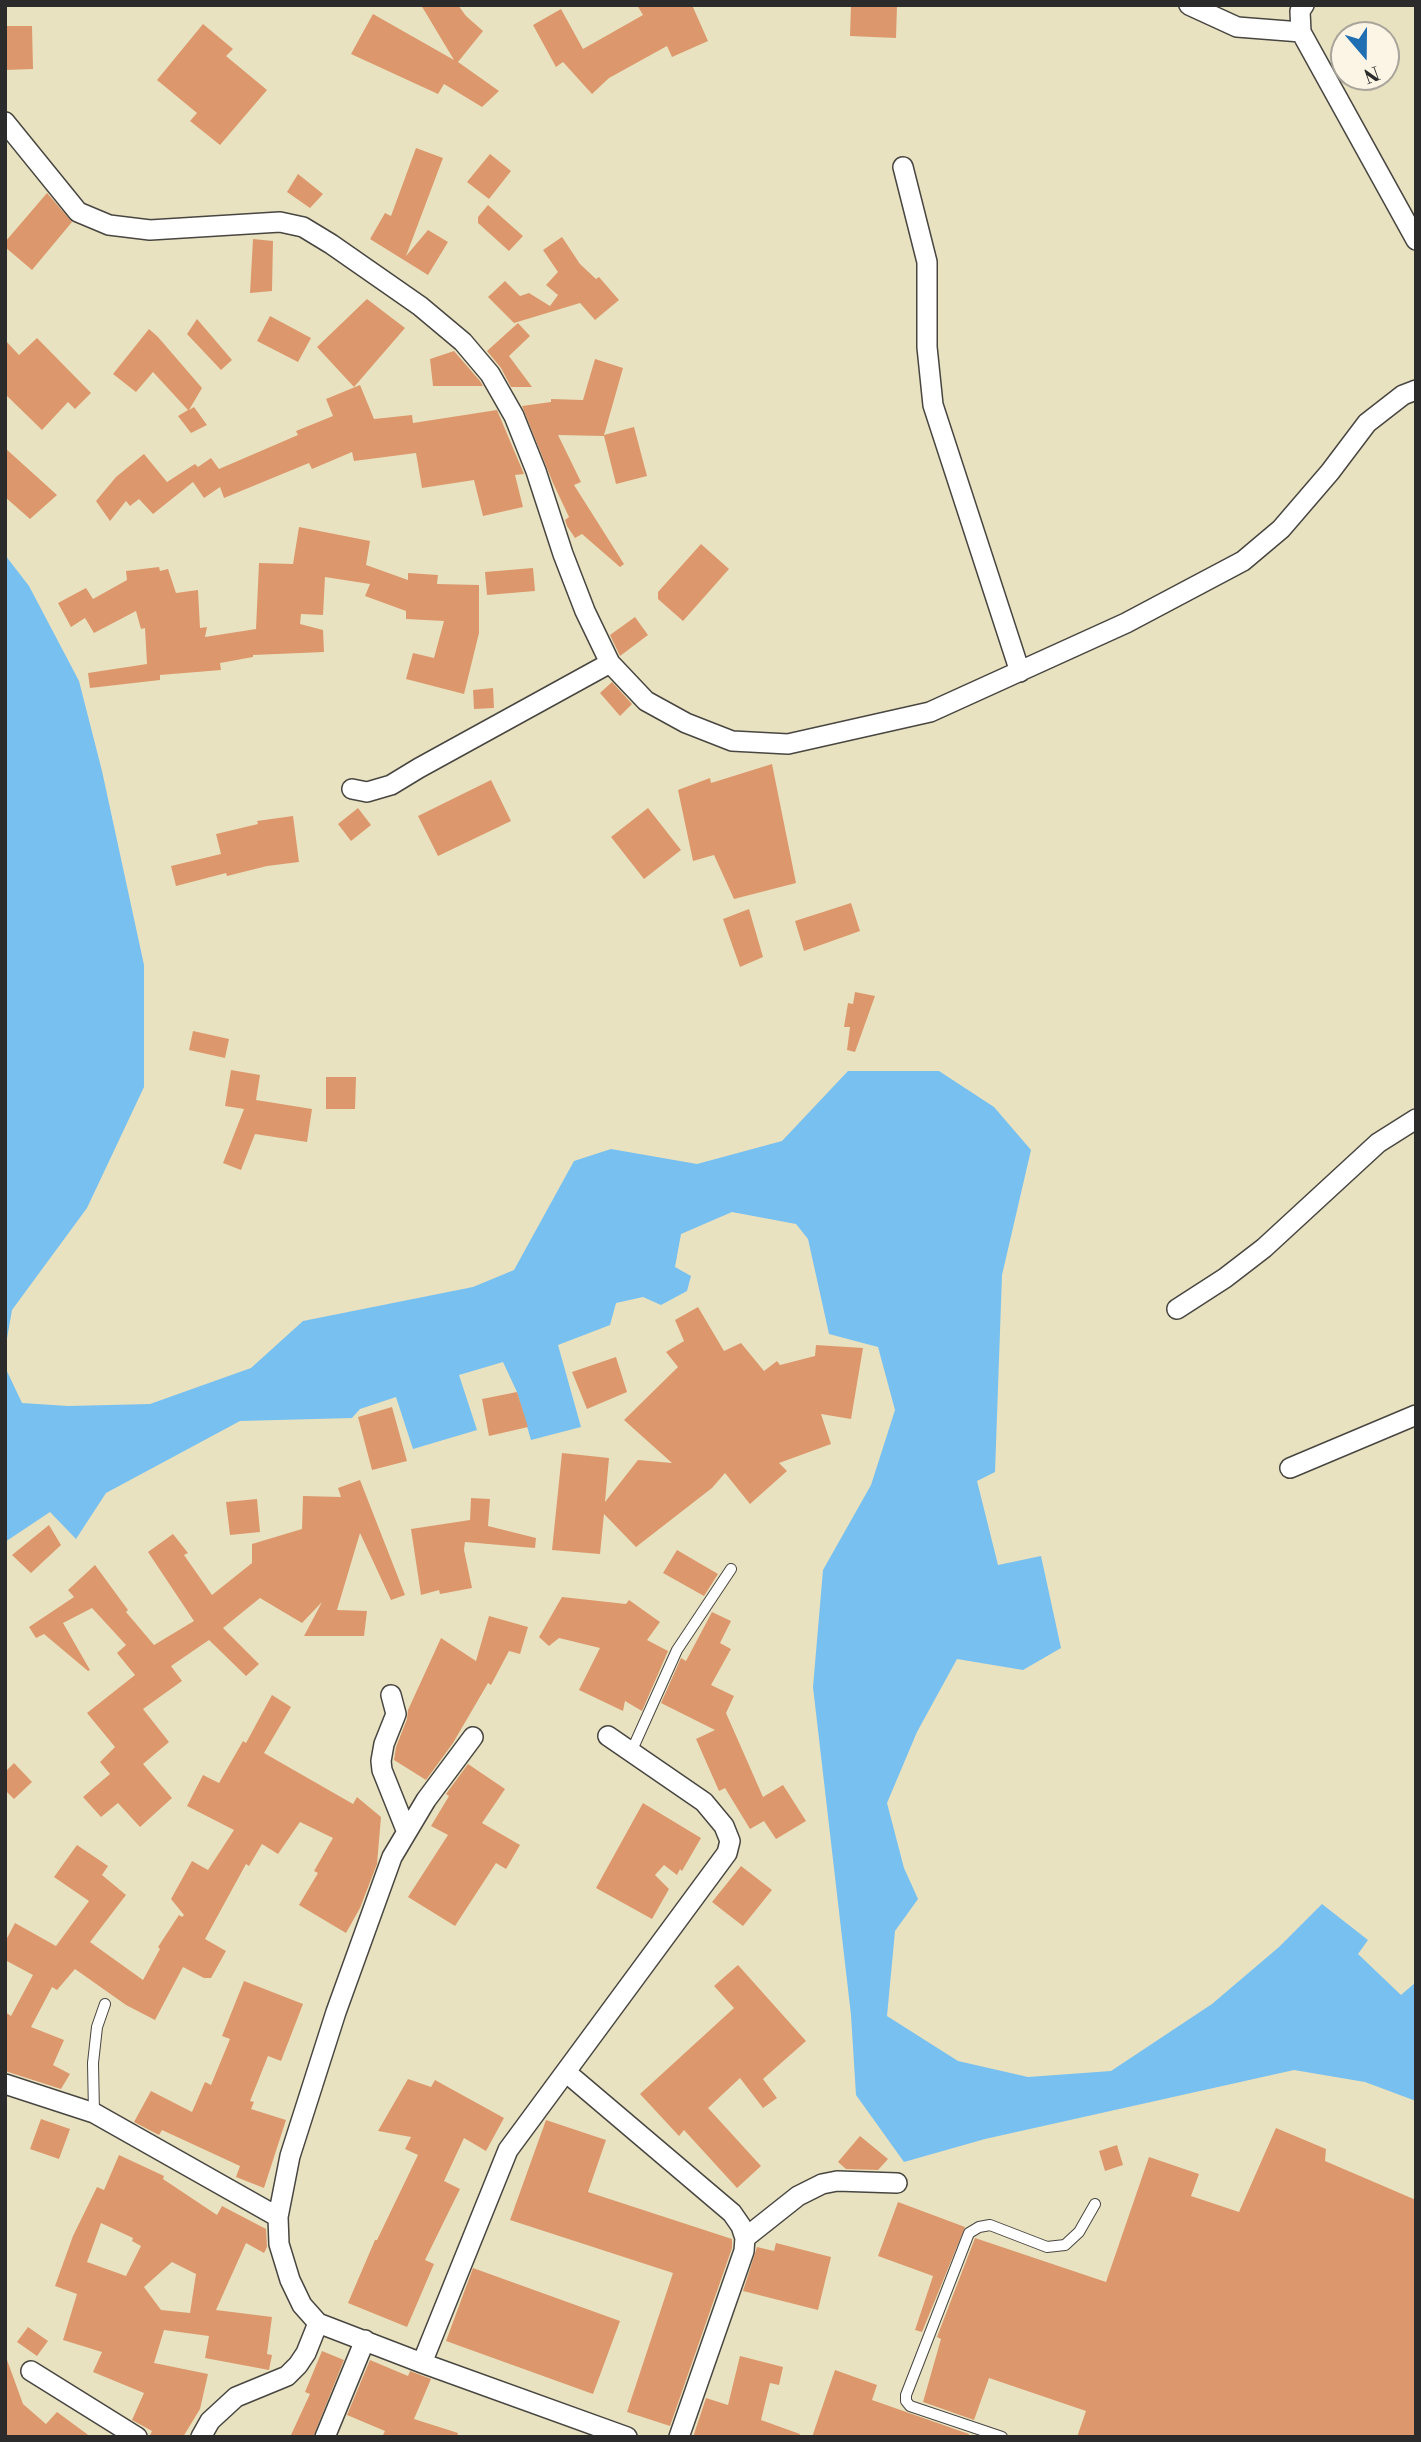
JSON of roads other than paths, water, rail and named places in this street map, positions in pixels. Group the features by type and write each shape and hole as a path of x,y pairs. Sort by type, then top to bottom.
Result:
{"street":[{"path":"1189,5 1237,27 1301,32"},
{"path":"1304,5 1300,11 1301,32 1416,240"},
{"path":"5,122 78,212 109,225 150,230 281,222 303,227 398,291 463,342 489,374 514,416 536,471 567,565 610,663 646,701 686,723 732,741 788,744 930,712 1126,623 1243,561 1281,528 1330,472 1367,423 1403,396 1416,390"},
{"path":"903,166 927,262 927,347 933,405 1020,672"},
{"path":"352,789 367,792 391,785 610,663"},
{"path":"1178,1309 1264,1248 1378,1143 1416,1119"},
{"path":"1290,1468 1416,1415"},
{"path":"391,1695 396,1714 384,1744 382,1770 407,1830"},
{"path":"422,2363 508,2150 727,1853 730,1841 724,1826 704,1802 608,1736"},
{"path":"473,1737 426,1800 392,1857 315,2075 290,2156 278,2217 279,2244 289,2280 302,2305 318,2323 599,2432 627,2437"},
{"path":"566,2073 732,2213 745,2238 744,2250 679,2437"},
{"path":"5,2084 94,2113 278,2217"},
{"path":"745,2238 798,2196 822,2184 837,2181 897,2183"},
{"path":"201,2437 210,2421 236,2396 287,2376 299,2365 318,2323"},
{"path":"325,2437 365,2340"},
{"path":"31,2371 137,2437"}],"lane":[{"path":"632,1751 677,1650 731,1569"},
{"path":"94,2113 93,2063 97,2027 105,2004"},
{"path":"1002,2437 910,2406 906,2401 906,2395 969,2233 990,2225 1047,2247 1065,2245 1079,2232 1096,2204"}],"water":[{"path":"5,555 29,586 79,681 102,771 144,965 144,1087 87,1208 12,1310 5,1350"},
{"path":"848,1071 939,1071 994,1107 1031,1150 1002,1275 995,1472 977,1481 998,1565 1041,1556 1061,1648 1023,1670 957,1659 917,1732 887,1803 904,1868 918,1899 895,1931 887,2016 958,2061 1028,2077 1111,2071 1212,2004 1279,1947 1322,1904 1368,1940 1358,1954 1401,1995 1416,1982 1416,2101 1365,2082 1294,2070 985,2139 904,2162 856,2095 851,2015 813,1687 823,1570 871,1485 895,1410 878,1347 829,1334 808,1239 796,1224 732,1212 681,1234 675,1267 691,1276 687,1291 661,1305 643,1297 616,1303 610,1325 558,1345 581,1427 531,1440 517,1392 503,1362 459,1375 477,1430 413,1449 396,1397 360,1409 352,1418 240,1421 106,1493 76,1539 50,1512 5,1542 5,1367 22,1403 68,1406 150,1404 251,1368 303,1321 473,1287 514,1270 574,1161 611,1149 697,1164 782,1141"}]}
